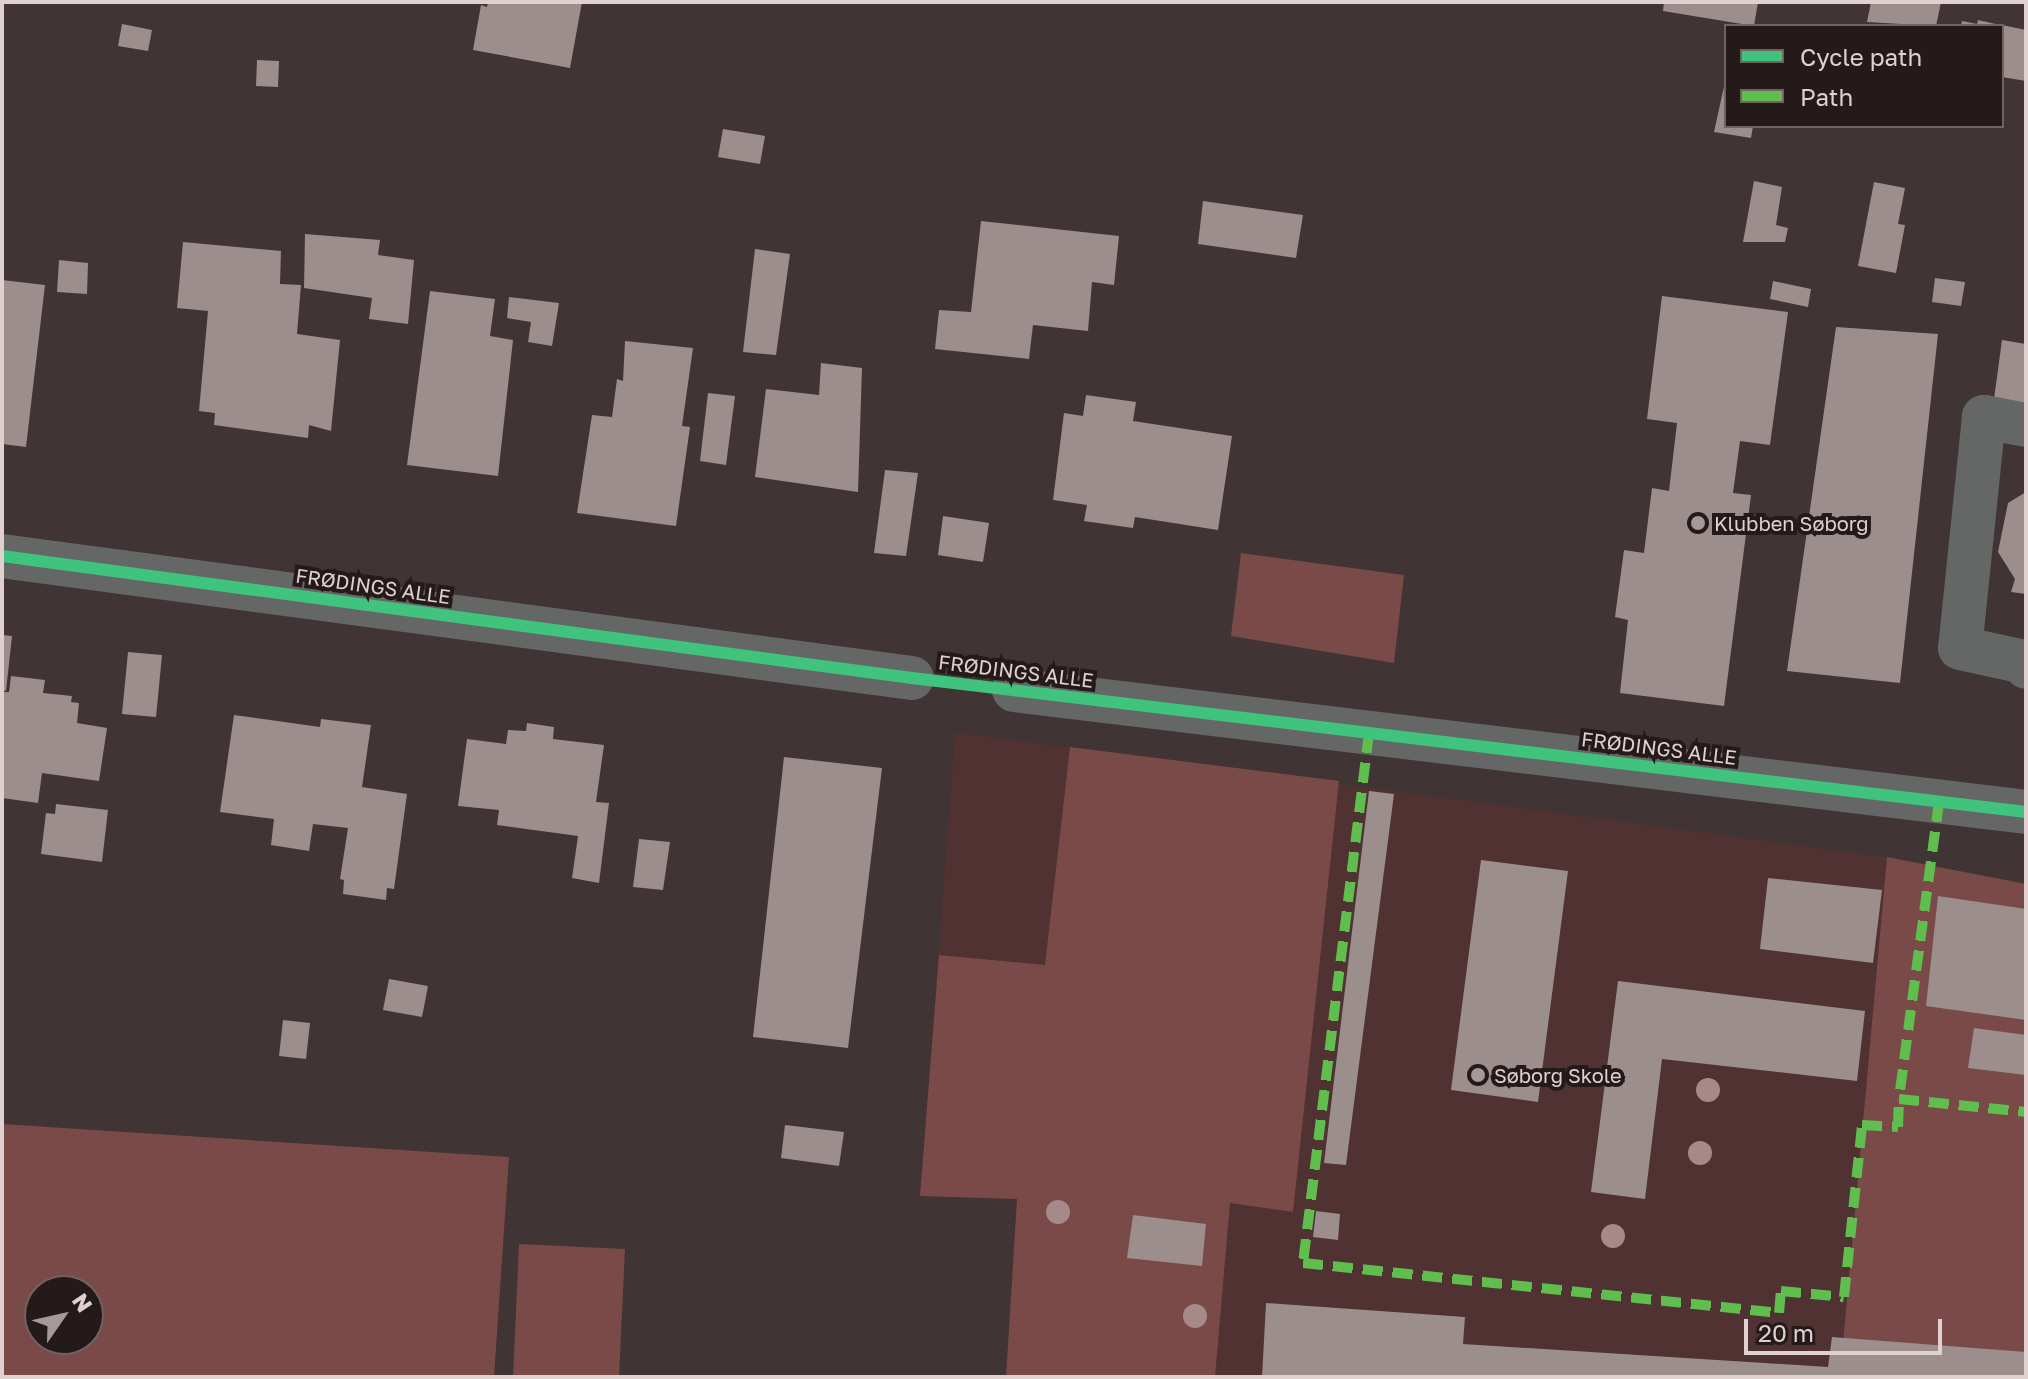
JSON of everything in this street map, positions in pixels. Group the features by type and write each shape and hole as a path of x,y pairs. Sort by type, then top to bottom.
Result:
{"street":[{"path":"2025,664 1960,648 1984,417 2026,425"},
{"name":"FRØDINGS ALLE","path":"2,556 912,678"},
{"name":"FRØDINGS ALLE","path":"1014,690 2026,812"}],"shaded area":[{"path":"1241,553 1404,575 1394,663 1231,636"},
{"name":"Søborg Skole","path":"955,732 1887,857 2026,884 2026,1377 1006,1377 1017,1199 920,1196"},
{"path":"1070,747 1339,781 1293,1212 1230,1203 1215,1377 1006,1377 1017,1199 920,1196 939,955 1045,965"},
{"path":"1887,857 2026,884 2026,1377 1840,1377"},
{"path":"2,1124 509,1157 494,1377 2,1377"},
{"path":"519,1244 625,1249 619,1377 513,1377"}],"building":[{"path":"488,2 582,2 570,68 473,50 481,5 487,7"},
{"path":"1664,2 1758,2 1754,24 1663,11"},
{"path":"1871,2 1941,2 1936,24 1867,22"},
{"path":"122,24 152,30 148,51 118,46"},
{"path":"2004,25 2026,30 2026,81 2004,77"},
{"path":"257,60 279,61 278,87 256,86"},
{"path":"1724,87 1724,128 1753,128 1751,138 1714,132"},
{"path":"723,129 765,136 760,164 718,157"},
{"path":"1754,181 1782,187 1776,225 1788,228 1785,242 1743,242"},
{"path":"1874,182 1905,188 1898,224 1905,225 1896,273 1858,266"},
{"path":"1203,201 1303,215 1296,258 1198,244"},
{"path":"981,221 1119,236 1114,285 1092,282 1088,331 1033,325 1029,359 935,349 939,310 971,312"},
{"path":"305,234 380,240 378,255 414,260 408,324 369,319 372,298 304,288"},
{"path":"183,242 281,251 280,284 301,285 297,334 340,340 331,431 309,425 308,438 214,425 215,413 199,411 208,311 177,308"},
{"path":"755,249 790,254 776,355 743,352"},
{"path":"59,260 88,263 87,294 57,292"},
{"path":"1935,278 1965,282 1961,306 1932,302"},
{"path":"2,280 45,285 26,447 2,444"},
{"path":"1773,281 1811,289 1808,307 1770,299"},
{"path":"430,291 495,299 490,336 513,340 498,476 407,465"},
{"name":"Klubben Søborg","path":"1662,296 1788,312 1770,445 1740,441 1733,493 1751,495 1724,706 1620,693 1628,620 1615,617 1624,550 1644,553 1652,488 1669,491 1677,423 1647,419"},
{"path":"509,297 559,303 552,346 528,342 531,322 507,318"},
{"path":"1836,327 1938,334 1900,683 1787,671"},
{"path":"2002,340 2026,344 2026,405 1994,399"},
{"path":"625,341 693,348 682,426 690,427 676,526 577,513 592,415 612,417 617,379 623,381"},
{"path":"821,363 862,368 858,492 755,477 766,389 819,395"},
{"path":"708,393 735,396 726,465 700,461"},
{"path":"1086,395 1136,402 1133,421 1232,436 1218,530 1135,517 1133,528 1084,521 1087,505 1053,500 1064,413 1083,416"},
{"path":"885,470 918,473 906,556 874,553"},
{"path":"2026,492 2026,594 2011,592 2015,579 1998,552 2008,503"},
{"path":"943,516 989,523 983,562 938,555"},
{"path":"2,635 12,636 6,691 2,690"},
{"path":"128,652 162,655 156,717 122,714"},
{"path":"11,676 45,680 43,693 72,696 71,702 79,703 77,723 107,728 99,781 42,773 38,803 2,798 2,692 9,692"},
{"path":"234,715 320,727 321,719 371,725 362,787 407,794 394,889 387,888 386,900 343,894 344,880 340,879 348,828 313,824 309,851 271,845 274,819 220,812"},
{"path":"527,723 554,727 553,739 604,745 596,802 609,803 599,883 572,878 578,836 497,825 499,810 458,806 467,739 506,744 508,730 526,731"},
{"path":"784,757 882,768 848,1048 753,1037"},
{"path":"1369,791 1394,794 1346,1165 1324,1163"},
{"path":"56,804 108,810 102,862 41,854 46,813 55,814"},
{"path":"639,839 670,842 663,890 633,887"},
{"path":"1481,860 1568,871 1538,1102 1451,1090"},
{"path":"1768,878 1882,890 1873,963 1760,949"},
{"path":"1938,896 2026,909 2026,1020 1926,1006"},
{"path":"389,979 428,986 422,1017 383,1010"},
{"path":"1618,981 1865,1011 1857,1081 1662,1059 1645,1199 1591,1192"},
{"path":"283,1020 310,1023 306,1059 279,1056"},
{"path":"1974,1028 2026,1035 2026,1075 1968,1068"},
{"path":"785,1125 844,1132 839,1166 781,1158"},
{"path":"1316,1211 1340,1214 1338,1240 1313,1237"},
{"path":"1133,1215 1206,1224 1202,1266 1127,1258"},
{"path":"1266,1303 1465,1317 1463,1344 1828,1367 1832,1337 2026,1352 2026,1377 1262,1377"}],"marked path":[{"path":"1369,733 1303,1263 1779,1313 1781,1291 1844,1297 1862,1125 1898,1127 1899,1099"},
{"path":"1939,802 1899,1099 2026,1112"}],"cycle path":[{"path":"2,556 912,678 2026,812"}],"place":[{"name":"Klubben Søborg","path":"1698,523"},
{"name":"Søborg Skole","path":"1478,1075"}]}
